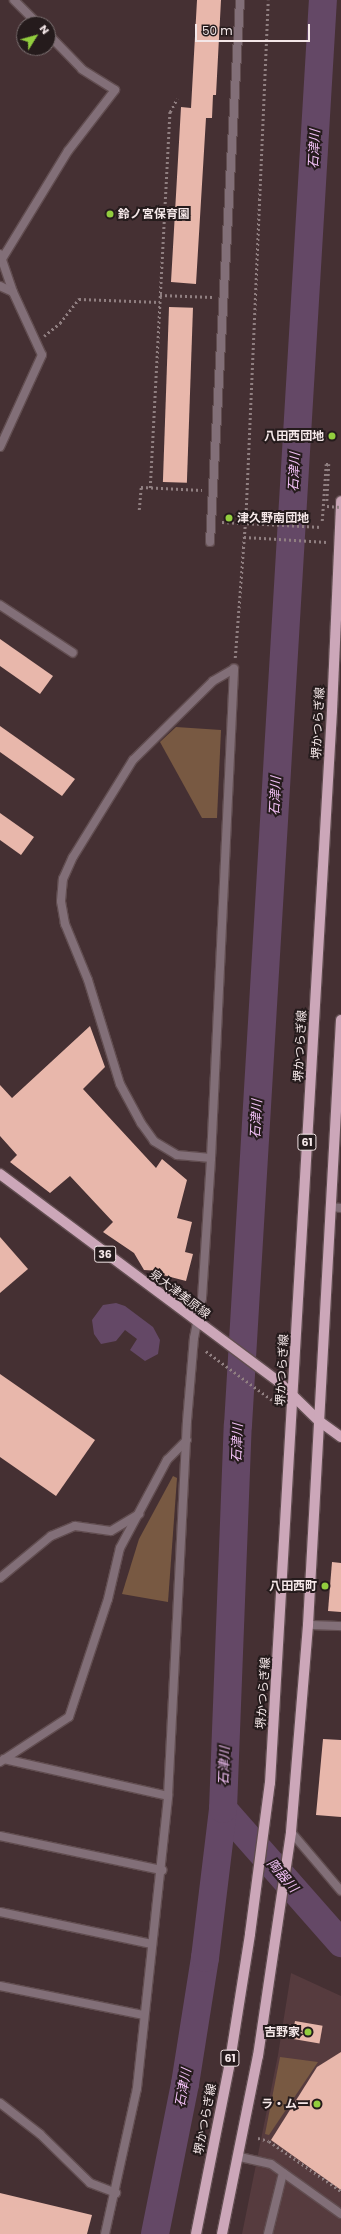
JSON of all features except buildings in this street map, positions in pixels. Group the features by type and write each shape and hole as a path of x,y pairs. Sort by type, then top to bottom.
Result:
{"main road":[{"name":"堺かつらぎ線","path":"196,2234 229,2067 270,1783 332,711 341,501"},
{"name":"61","path":"222,2234 240,2157 280,1914 291,1837 308,1624 319,1421 336,1207 341,1020"},
{"name":"泉大津美原線","path":"0,1174 196,1322 277,1381 319,1421 341,1437"}],"street":[{"path":"14,0 30,16"},
{"path":"210,542 240,0"},
{"path":"0,447 42,355 14,292 1,256 68,151 115,90 82,69 56,42"},
{"path":"0,286 14,292"},
{"path":"0,605 73,653"},
{"path":"211,1158 177,1154 154,1141 141,1123 120,1084 88,980 65,924 61,901 63,879 72,857 133,760 213,681 234,669"},
{"path":"105,2234 116,2193 137,2088 152,1944 162,1870 168,1796 187,1440 196,1322 202,1298 211,1158 234,669"},
{"path":"2,1760 69,1718 108,1599 120,1548 167,1460 187,1440"},
{"path":"0,1578 51,1536 75,1526 111,1531 139,1513"},
{"path":"308,1624 341,1626"},
{"path":"2,1760 168,1796"},
{"path":"0,1836 162,1870"},
{"path":"291,1837 341,1891"},
{"path":"0,1912 152,1944"},
{"path":"0,1986 144,2015"},
{"path":"0,2103 40,2134 90,2183 116,2193"},
{"path":"240,2157 272,2164 341,2214"},
{"path":"268,2234 283,2173"}],"path":[{"path":"234,669 245,523 268,0"},
{"path":"150,488 170,112 177,99"},
{"path":"160,295 224,297"},
{"path":"36,342 60,323 79,299 160,302"},
{"path":"322,521 326,464 329,464 327,506 341,507"},
{"path":"139,510 141,487 212,491"},
{"path":"211,522 322,527"},
{"path":"244,537 327,542"},
{"path":"206,1351 275,1402"},
{"path":"258,2138 269,2141 341,2191"}],"shaded area":[{"path":"176,727 221,730 217,818 202,818 160,742"},
{"path":"116,1303 125,1306 153,1327 160,1340 158,1354 145,1361 130,1350 137,1339 125,1330 116,1341 101,1344 94,1334 92,1320 103,1305"},
{"path":"173,1476 177,1478 168,1602 122,1594 139,1539"},
{"path":"291,1973 341,1996 341,2234 242,2234 278,2055"},
{"path":"280,2057 318,2062 269,2135 265,2134"}],"waterway":[{"name":"石津川","path":"155,2234 185,2084 205,1958 223,1809 238,1425 323,0"},
{"name":"陶器川","path":"223,1809 341,1943"}],"place":[{"name":"鈴ノ宮保育園","path":"110,214"},
{"name":"八田西団地","path":"332,436"},
{"name":"津久野南団地","path":"229,518"},
{"name":"八田西町","path":"325,1586"},
{"name":"吉野家","path":"308,2032"},
{"name":"ラ・ムー","path":"317,2104"}]}
